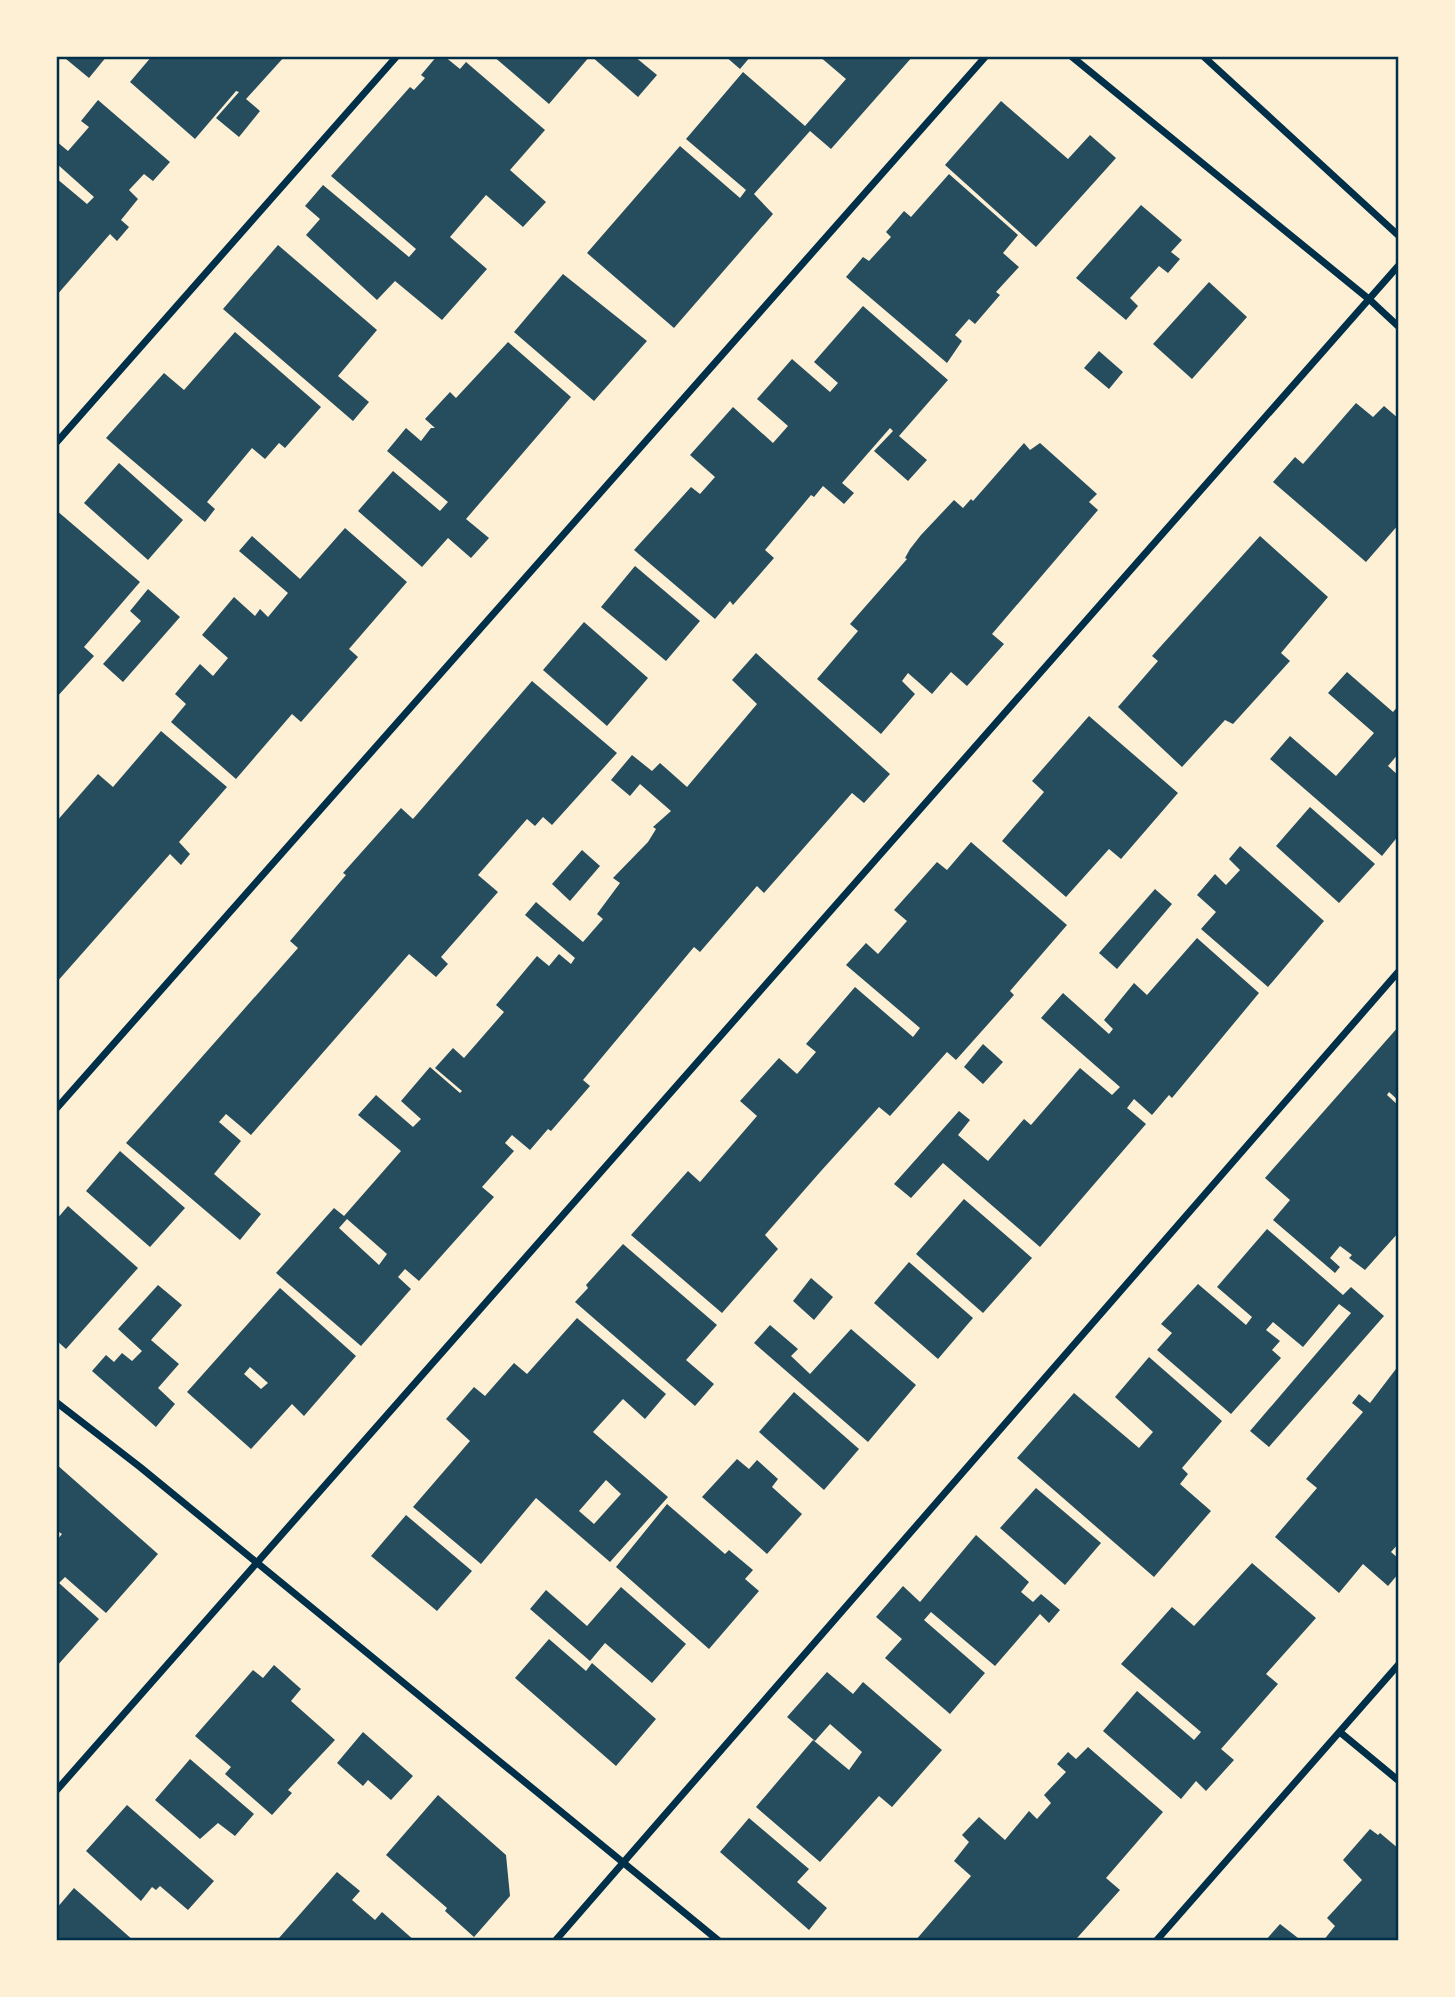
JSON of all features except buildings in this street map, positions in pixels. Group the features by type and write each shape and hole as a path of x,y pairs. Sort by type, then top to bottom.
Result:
{"street":[{"path":"56,443 397,56"},
{"path":"56,1109 985,56"},
{"path":"1071,56 1370,300 1399,327"},
{"path":"1203,56 1399,236"},
{"path":"56,1791 259,1564 1399,265"},
{"path":"555,1941 1399,971"},
{"path":"56,1402 259,1564 719,1941"},
{"path":"1156,1941 1399,1664"},
{"path":"1341,1733 1399,1781"}]}
